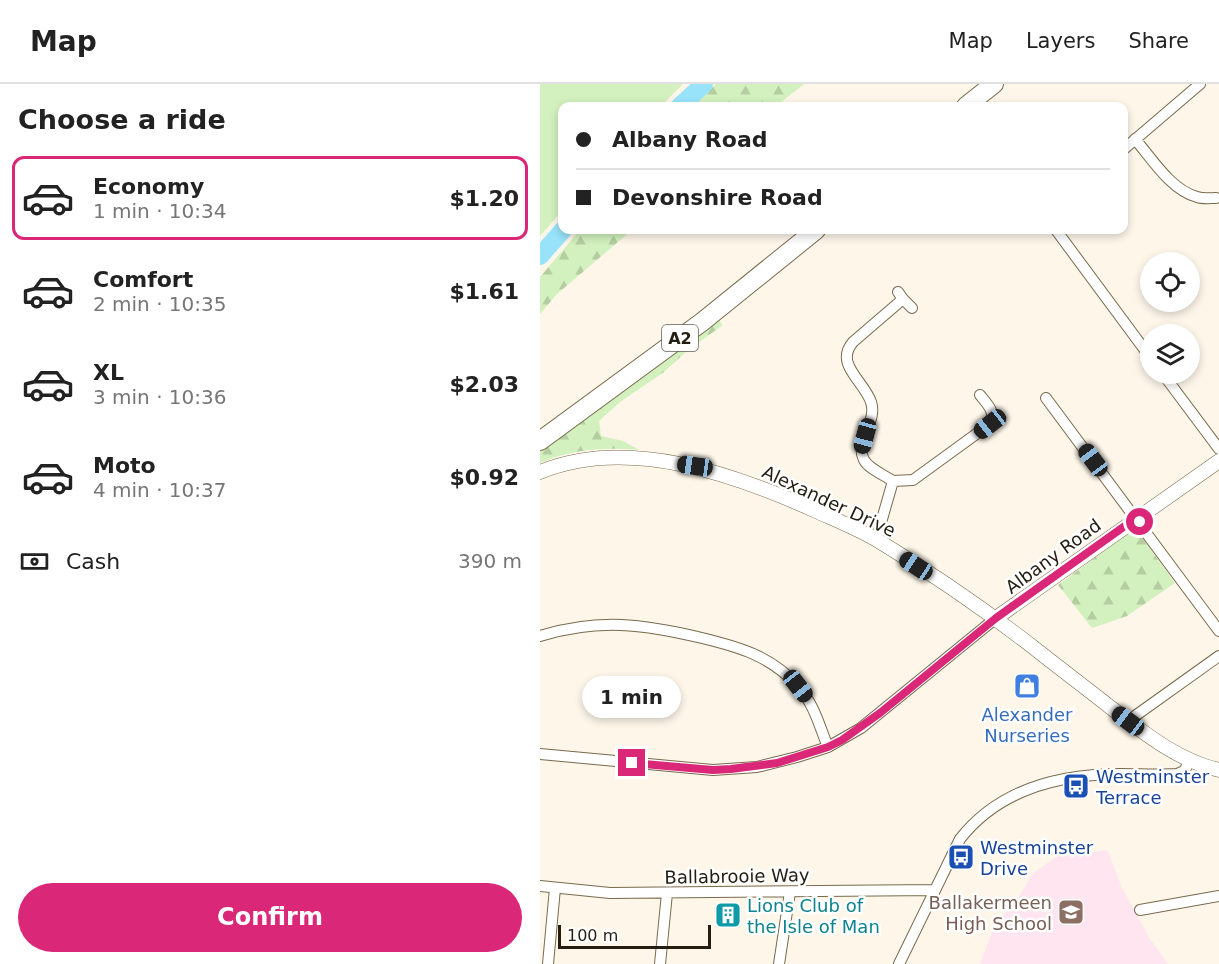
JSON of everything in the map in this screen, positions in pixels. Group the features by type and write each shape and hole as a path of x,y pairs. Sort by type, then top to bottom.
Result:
{"highway":[{"path":"971,102 994,84"},
{"name":"A2","path":"540,441 694,328 811,234"}],"main road":[{"name":"Alexander Drive","path":"540,472 556,466 601,459 639,459 695,466 751,483 806,506 876,540 996,618 1128,721 1190,761 1219,770"},
{"name":"Albany Road","path":"996,618 1219,461"}],"street":[{"path":"1128,145 1200,84"},
{"path":"1135,139 1170,180 1180,188 1201,198 1216,198"},
{"path":"1059,234 1140,343"},
{"path":"912,308 901,296 853,342 846,357 847,363 867,392 872,406 872,418 861,450 867,465 893,481 913,480 990,424 993,418 992,411 980,395"},
{"path":"1171,384 1219,448"},
{"path":"1046,398 1219,631"},
{"path":"876,540 893,481"},
{"path":"540,754 713,770 757,767 777,763 828,747 842,740 880,713 996,618"},
{"path":"540,636 581,627 618,624 645,625 750,651 784,673 798,686 816,712 828,747"},
{"path":"1128,721 1219,656"},
{"path":"900,964 954,850 971,825 1007,798 1052,781 1119,774 1177,774 1184,771 1190,761"},
{"name":"Ballabrooie Way","path":"540,886 610,893 667,894 935,890"},
{"path":"548,964 555,888"},
{"path":"779,964 790,892"},
{"path":"660,964 667,894"},
{"path":"1140,910 1219,896"}],"shaded area":[{"name":"Ballakermeen High School","path":"1106,850 1122,888 1150,939 1168,964 980,964 995,924 1017,900 1033,873 1065,851 1069,857"}],"green space":[{"path":"540,84 683,84 665,102 558,102 558,216 540,236"},
{"path":"716,84 804,84 781,102 697,102"},
{"path":"577,234 627,234 557,294 540,314 540,277"},
{"path":"716,317 723,325 687,351 664,372 620,402 599,421 601,436 623,441 639,450 589,450 540,463 540,448"},
{"path":"1135,528 1175,583 1127,616 1092,628 1058,585"}],"waterway":[{"path":"684,102 704,84"},
{"path":"540,256 559,234"}],"place":[{"name":"Alexander Nurseries","path":"1027,686"},
{"name":"Westminster Terrace","path":"1076,786"},
{"name":"Westminster Drive","path":"961,857"},
{"name":"Ballakermeen High School","path":"1071,912"},
{"name":"Lions Club of the Isle of Man","path":"728,915"}],"route":[{"path":"632,763 713,770 757,767 828,747 861,728 996,618 1136,518 1140,522"}]}
